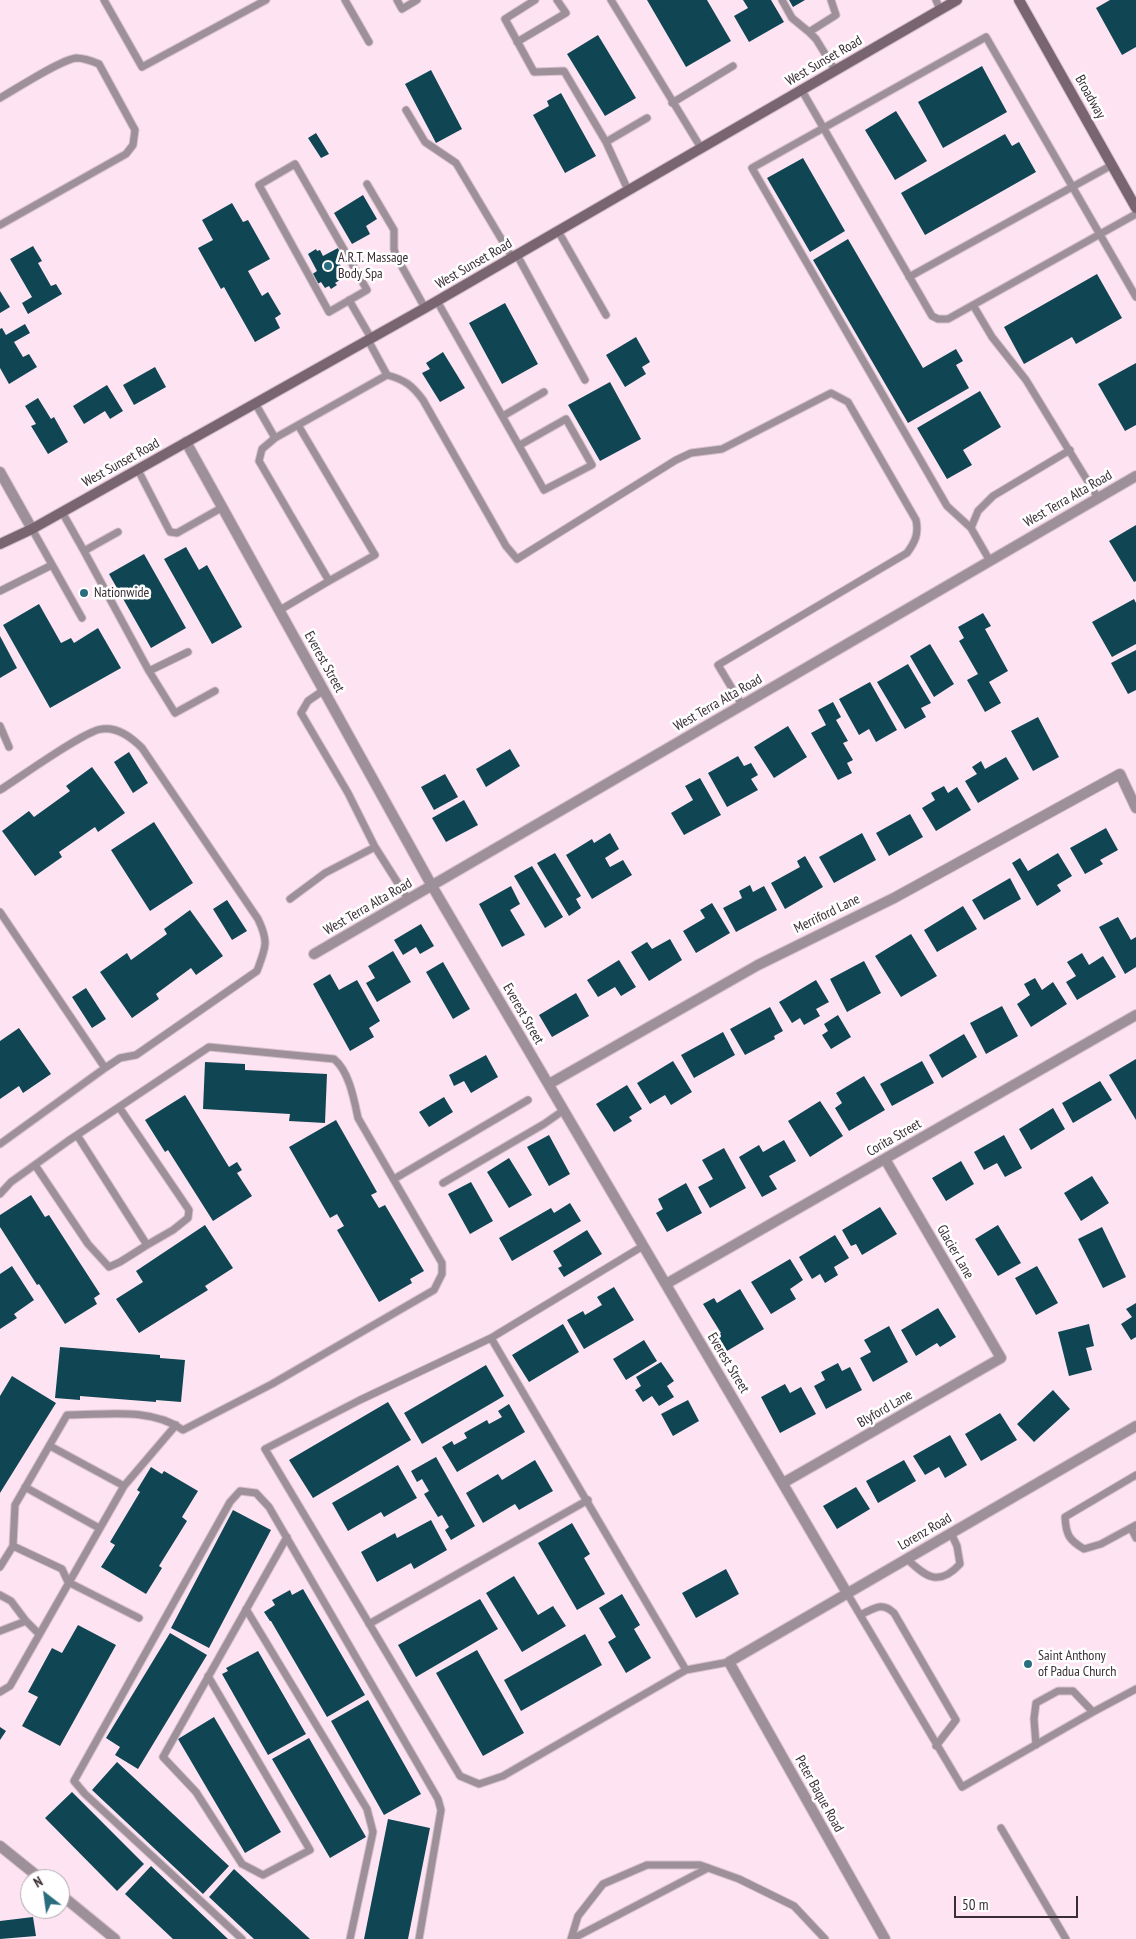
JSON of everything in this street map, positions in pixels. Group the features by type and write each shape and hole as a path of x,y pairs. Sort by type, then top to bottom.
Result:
{"main road":[{"name":"West Sunset Road","path":"0,544 32,529 425,308 835,70 938,5 957,0"},
{"name":"Broadway","path":"1019,0 1136,208"}],"street":[{"name":"Everest Street","path":"186,442 432,886 847,1593"},
{"path":"1,476 32,529"},
{"name":"West Terra Alta Road","path":"314,954 1136,476"},
{"name":"Merriford Lane","path":"549,1084 758,964 894,898 1120,774 1136,808"},
{"name":"Corita Street","path":"666,1284 1136,1015"},
{"name":"Glacier Lane","path":"885,1160 1001,1358"},
{"name":"Blyford Lane","path":"783,1483 1001,1358"},
{"name":"Lorenz Road","path":"729,1662 1136,1426"},
{"name":"Peter Baque Road","path":"729,1662 885,1939"},
{"path":"0,1846 29,1869"},
{"path":"70,1902 115,1939"}],"lane":[{"path":"104,0 142,67 266,0"},
{"path":"344,0 369,42"},
{"path":"397,0 402,9 417,0"},
{"path":"535,0 505,19 534,72 564,71 606,142 628,190"},
{"path":"517,42 566,13 557,0"},
{"path":"611,0 701,148"},
{"path":"782,0 792,18 809,32 835,70"},
{"path":"809,32 836,15 831,0"},
{"path":"990,561 971,528 947,506 752,168 986,37 1136,297"},
{"path":"0,98 54,67 75,58 89,59 99,64 135,130 133,145 126,154 0,225"},
{"path":"672,103 734,66"},
{"path":"801,89 932,316 938,319 948,319 1136,214"},
{"path":"406,110 425,142 456,163 514,256 584,380"},
{"path":"606,142 647,118"},
{"path":"295,164 367,290 349,300 329,312 259,185 295,164"},
{"path":"910,277 1112,165"},
{"path":"367,184 394,230 396,256 425,308"},
{"path":"558,231 606,315"},
{"path":"349,300 387,375"},
{"path":"437,301 504,416 544,490 592,465 566,419 520,445"},
{"path":"973,305 992,337 1026,380 1098,498"},
{"path":"328,580 259,461 262,450 275,438 387,375 401,379 413,387 423,400 506,546 517,559 676,460 691,453 722,449 831,393 848,402 916,520 918,529 916,537 908,553 718,665 742,705"},
{"path":"504,416 544,392"},
{"path":"255,404 275,438"},
{"path":"280,610 328,580 374,555 298,425"},
{"path":"971,528 978,511 993,496 1070,450"},
{"path":"138,470 170,532 177,533 223,507"},
{"path":"62,512 175,714 215,691"},
{"path":"32,529 82,618"},
{"path":"84,551 118,532"},
{"path":"0,590 52,565"},
{"path":"150,671 188,652"},
{"path":"324,690 308,701 301,713 348,793 375,847 408,900"},
{"path":"0,726 9,747"},
{"path":"0,790 85,735 101,729 116,730 130,736 142,748 258,919 265,934 266,949 256,971 136,1055 120,1058 105,1068 0,1144"},
{"path":"290,899 325,873 375,847"},
{"path":"0,912 105,1068"},
{"path":"0,1194 11,1182 77,1135 209,1047 334,1059 341,1064 354,1099 358,1118 442,1263 442,1274 434,1290 264,1388 183,1430 171,1421 143,1415 68,1415 15,1504 14,1546 0,1567"},
{"path":"394,1179 528,1100"},
{"path":"35,1165 88,1244 108,1267 120,1262 173,1230 188,1218 189,1210 119,1107"},
{"path":"443,1183 544,1124 564,1110"},
{"path":"77,1135 147,1244"},
{"path":"643,1246 492,1338 360,1400 265,1449 460,1776 479,1784 503,1776 686,1670 729,1662"},
{"path":"492,1338 686,1670"},
{"path":"0,1692 10,1686 124,1486 176,1425"},
{"path":"50,1446 124,1486"},
{"path":"1136,1475 1066,1517 1066,1530 1073,1542 1084,1549 1100,1544 1133,1527 1136,1538"},
{"path":"25,1487 100,1528"},
{"path":"242,1939 85,1794 74,1781 230,1502 240,1491 256,1493 269,1507 438,1799 441,1810 418,1939"},
{"path":"369,1624 588,1500"},
{"path":"907,1559 923,1574 936,1578 951,1573 960,1564 957,1546 951,1533"},
{"path":"208,1676 310,1850 263,1875 242,1864 196,1792 163,1757 208,1676 287,1538"},
{"path":"14,1546 62,1569 68,1582 139,1618"},
{"path":"847,1593 962,1787 1136,1689"},
{"path":"0,1595 12,1600 26,1621 39,1634"},
{"path":"860,1615 881,1606 888,1607 894,1613 956,1720 936,1746"},
{"path":"246,1609 367,1809 372,1832 350,1939"},
{"path":"0,1631 26,1621"},
{"path":"1036,1745 1034,1719 1036,1703 1058,1691 1073,1691 1093,1712"},
{"path":"1001,1828 1066,1939"},
{"path":"572,1939 578,1916 603,1884 647,1865 700,1866 739,1879 794,1906 825,1939"},
{"path":"572,1939 708,1868"}],"building":[{"path":"647,0 707,0 731,41 686,67"},
{"path":"743,0 771,0 784,22 749,42 734,16 748,8"},
{"path":"789,0 805,0 793,7"},
{"path":"1110,0 1136,0 1136,47 1122,55 1096,8"},
{"path":"598,35 636,98 605,116 567,54"},
{"path":"982,66 1007,112 943,148 918,102"},
{"path":"431,70 462,129 436,143 405,84"},
{"path":"561,93 596,156 565,173 533,115 549,106 547,101"},
{"path":"896,111 927,161 895,180 865,130"},
{"path":"316,133 329,154 321,158 308,138"},
{"path":"1005,134 1012,146 1019,142 1036,172 925,235 901,193"},
{"path":"803,158 845,231 810,252 767,178"},
{"path":"363,195 377,219 366,226 370,234 352,244 334,213"},
{"path":"232,203 243,222 248,220 270,259 248,271 262,296 268,292 281,314 275,318 280,328 255,342 224,287 221,289 198,248 213,240 202,220"},
{"path":"848,239 923,368 956,349 963,361 956,365 969,388 908,423 813,260"},
{"path":"33,246 42,261 38,263 51,286 56,284 62,294 28,314 22,303 32,297 10,259"},
{"path":"338,248 344,259 338,262 348,275 335,283 337,285 331,289 329,286 325,288 321,282 316,285 311,275 317,271 308,254 316,249 317,251 320,250 323,256"},
{"path":"1097,274 1122,318 1076,344 1072,337 1024,364 1004,327"},
{"path":"0,291 10,307 0,313"},
{"path":"505,303 538,364 502,384 469,323"},
{"path":"25,324 30,333 14,342 23,357 29,354 37,367 9,384 0,368 0,329 2,328 6,335"},
{"path":"636,337 650,362 642,367 646,374 625,387 606,355"},
{"path":"443,352 465,388 440,402 422,373 430,369 426,363"},
{"path":"1136,363 1136,425 1125,431 1098,384"},
{"path":"155,367 166,387 134,405 123,385"},
{"path":"610,382 641,439 600,461 568,405"},
{"path":"107,385 123,411 110,419 105,411 84,424 73,406"},
{"path":"980,391 1001,427 963,450 972,465 947,479 917,428"},
{"path":"38,398 51,419 54,417 68,442 48,454 31,426 36,424 25,406"},
{"path":"1136,525 1136,581 1134,582 1109,541"},
{"path":"186,547 199,570 207,565 242,627 212,644 164,559"},
{"path":"144,554 186,628 151,648 109,574"},
{"path":"1134,599 1136,603 1136,644 1112,657 1092,622"},
{"path":"39,604 61,643 71,638 74,643 98,628 121,668 50,708 3,625"},
{"path":"983,613 991,626 985,629 1008,671 989,682 1001,703 985,712 967,680 978,674 959,641 964,638 958,627"},
{"path":"0,636 17,668 0,678"},
{"path":"930,644 954,684 934,697 910,656"},
{"path":"1136,650 1136,690 1128,694 1111,663"},
{"path":"908,664 931,703 921,708 926,717 905,729 877,682"},
{"path":"870,682 897,730 876,742 869,729 859,735 839,699"},
{"path":"833,702 841,717 836,720 848,741 843,743 853,760 847,763 852,773 838,780 811,733 826,725 818,710"},
{"path":"1038,717 1059,757 1033,771 1011,731"},
{"path":"788,726 807,757 774,778 754,747"},
{"path":"510,749 520,766 486,787 476,769"},
{"path":"129,752 148,783 133,793 114,762"},
{"path":"738,756 744,766 751,763 758,775 751,779 758,790 727,807 708,773"},
{"path":"1006,757 1019,779 978,803 965,781 977,774 972,767 981,761 985,769"},
{"path":"92,767 125,813 98,832 95,827 59,852 62,857 35,876 2,831 29,811 34,817 70,791 66,786"},
{"path":"445,774 458,797 434,810 421,787"},
{"path":"700,778 721,815 684,835 671,813 693,800 685,786"},
{"path":"944,786 948,793 957,787 971,810 936,831 922,808 935,800 931,793"},
{"path":"464,800 478,825 446,842 432,818"},
{"path":"910,814 923,837 889,856 876,833"},
{"path":"154,822 193,883 150,911 111,850"},
{"path":"1106,828 1118,850 1100,860 1103,864 1085,874 1070,848"},
{"path":"610,833 619,849 605,858 610,867 623,860 632,875 592,899 566,855 592,839 594,843"},
{"path":"862,833 876,860 834,883 819,857"},
{"path":"555,853 581,896 576,899 581,908 569,916 537,863"},
{"path":"1058,853 1072,876 1057,885 1061,891 1037,906 1012,863 1020,858 1028,871"},
{"path":"805,856 823,887 785,909 771,883 800,867 797,861"},
{"path":"532,866 563,917 545,928 514,876"},
{"path":"1010,878 1021,899 984,920 972,900"},
{"path":"750,885 753,892 764,886 777,910 736,932 723,908 742,898 739,891"},
{"path":"511,886 520,904 510,910 525,935 502,947 479,904"},
{"path":"227,900 247,931 232,940 213,909"},
{"path":"712,903 730,933 696,953 683,931 705,918 700,910"},
{"path":"963,906 977,929 937,952 924,930"},
{"path":"190,910 223,956 196,975 191,968 156,994 159,999 132,1018 100,972 127,953 131,960 167,934 164,929"},
{"path":"1118,917 1131,940 1136,937 1136,967 1125,974 1099,927"},
{"path":"421,924 434,946 420,954 416,947 403,955 394,940"},
{"path":"911,934 937,976 901,997 875,956"},
{"path":"670,939 682,960 649,981 631,952 647,942 652,949"},
{"path":"393,951 411,982 377,1002 366,983 375,978 368,966"},
{"path":"1082,953 1089,965 1103,956 1116,977 1077,1000 1066,982 1076,976 1067,962"},
{"path":"619,960 636,987 621,996 615,987 598,997 587,980"},
{"path":"864,961 881,993 847,1012 830,979"},
{"path":"443,962 470,1009 453,1019 426,972"},
{"path":"330,974 339,990 357,980 380,1021 369,1028 374,1037 350,1051 313,984"},
{"path":"1035,978 1042,990 1053,982 1067,1004 1031,1027 1017,1004 1030,995 1024,984"},
{"path":"816,980 829,1002 816,1009 820,1016 804,1025 800,1018 792,1023 779,1002"},
{"path":"86,988 106,1019 92,1028 72,997"},
{"path":"576,993 589,1016 552,1037 539,1015"},
{"path":"1002,1006 1018,1036 986,1054 970,1023"},
{"path":"770,1007 783,1031 774,1036 775,1039 745,1055 730,1029"},
{"path":"838,1015 851,1037 831,1049 822,1035 828,1031 824,1024"},
{"path":"19,1028 51,1074 23,1093 19,1086 0,1099 0,1041"},
{"path":"723,1032 735,1055 694,1078 681,1055"},
{"path":"964,1034 977,1057 942,1078 929,1055"},
{"path":"486,1055 498,1077 471,1093 464,1081 454,1086 449,1075"},
{"path":"1136,1059 1136,1120 1109,1075"},
{"path":"673,1061 692,1092 671,1105 665,1095 650,1104 637,1083"},
{"path":"922,1061 934,1083 892,1106 880,1084"},
{"path":"205,1062 245,1064 245,1070 327,1074 325,1123 289,1121 290,1114 203,1109"},
{"path":"864,1076 885,1110 849,1131 835,1108 842,1103 836,1093"},
{"path":"1100,1081 1112,1100 1073,1123 1062,1103"},
{"path":"627,1085 642,1109 629,1117 632,1121 614,1132 596,1104"},
{"path":"185,1095 229,1167 237,1162 242,1170 237,1173 252,1196 213,1221 168,1150 165,1152 145,1120"},
{"path":"444,1097 453,1112 429,1127 419,1112"},
{"path":"820,1101 843,1136 810,1157 788,1121"},
{"path":"1053,1108 1065,1129 1031,1150 1019,1129"},
{"path":"336,1120 377,1192 371,1195 379,1208 385,1205 424,1271 410,1279 412,1283 379,1302 337,1230 344,1226 337,1214 330,1218 289,1147"},
{"path":"549,1135 570,1174 549,1186 527,1147"},
{"path":"1004,1135 1022,1168 1005,1177 997,1163 984,1170 974,1152"},
{"path":"784,1140 796,1161 769,1176 777,1189 762,1197 739,1157 759,1145 763,1152"},
{"path":"724,1148 746,1188 710,1208 698,1187 713,1179 702,1160"},
{"path":"509,1158 532,1195 509,1208 487,1172"},
{"path":"961,1161 974,1184 946,1201 932,1178"},
{"path":"1092,1176 1109,1203 1081,1221 1064,1193"},
{"path":"471,1182 493,1221 470,1234 448,1194"},
{"path":"686,1183 702,1213 667,1232 656,1213 663,1209 658,1199"},
{"path":"31,1195 45,1217 49,1215 100,1294 94,1298 97,1304 65,1324 39,1284 37,1285 0,1227 0,1215"},
{"path":"570,1203 581,1221 512,1261 499,1238 551,1208 554,1213"},
{"path":"880,1207 897,1234 862,1255 856,1244 851,1246 842,1230"},
{"path":"205,1225 233,1268 205,1286 208,1290 139,1333 116,1299 143,1282 136,1271"},
{"path":"998,1225 1021,1263 998,1276 975,1239"},
{"path":"1102,1227 1126,1277 1103,1288 1078,1239"},
{"path":"587,1230 602,1254 564,1277 558,1268 562,1266 553,1251"},
{"path":"835,1235 849,1258 834,1267 838,1275 825,1283 820,1274 812,1279 799,1257"},
{"path":"790,1259 803,1280 790,1289 796,1299 771,1314 751,1282"},
{"path":"12,1266 34,1300 14,1314 17,1318 0,1329 0,1274"},
{"path":"1037,1266 1058,1303 1036,1315 1015,1278"},
{"path":"614,1287 634,1320 584,1349 567,1320 583,1311 585,1315 602,1305 597,1297"},
{"path":"740,1289 764,1329 727,1351 717,1335 721,1333 703,1304 714,1298 717,1303"},
{"path":"1136,1303 1136,1337 1131,1340 1121,1324 1132,1317 1126,1309"},
{"path":"938,1308 956,1337 940,1347 937,1343 916,1356 901,1330"},
{"path":"563,1324 579,1352 529,1382 512,1355"},
{"path":"1089,1324 1094,1346 1086,1348 1092,1370 1069,1376 1058,1332"},
{"path":"889,1326 908,1362 873,1382 860,1358 871,1352 864,1340"},
{"path":"644,1340 657,1361 626,1380 613,1359"},
{"path":"60,1347 160,1355 160,1358 185,1360 181,1402 80,1396 80,1400 55,1398"},
{"path":"661,1362 674,1381 667,1386 674,1397 659,1406 652,1396 643,1402 635,1390 641,1386 636,1377"},
{"path":"838,1363 842,1371 850,1367 862,1390 826,1409 814,1386 825,1380 821,1372"},
{"path":"486,1365 504,1396 422,1444 404,1413"},
{"path":"12,1376 56,1403 0,1493 0,1396"},
{"path":"785,1384 790,1393 801,1387 816,1414 780,1433 761,1397"},
{"path":"1053,1390 1070,1409 1034,1442 1017,1424"},
{"path":"688,1400 699,1421 673,1436 661,1414"},
{"path":"388,1402 411,1440 313,1498 289,1460"},
{"path":"509,1404 525,1432 457,1472 442,1447 452,1441 454,1445 467,1438 464,1433 487,1420 489,1424 502,1417 498,1411"},
{"path":"1000,1413 1017,1440 981,1461 965,1434"},
{"path":"950,1435 967,1465 945,1478 939,1467 925,1475 913,1456"},
{"path":"436,1457 475,1526 451,1540 445,1530 449,1527 442,1515 438,1517 424,1494 429,1491 422,1479 417,1482 411,1471"},
{"path":"535,1460 553,1491 519,1510 515,1504 483,1523 466,1493 498,1474 502,1480"},
{"path":"904,1460 916,1481 878,1503 866,1481"},
{"path":"398,1465 417,1498 384,1517 381,1512 348,1531 332,1503"},
{"path":"151,1467 162,1474 164,1471 198,1491 182,1517 187,1521 159,1566 162,1568 146,1594 101,1567 115,1545 110,1542 140,1492 137,1490"},
{"path":"856,1487 870,1509 837,1529 823,1506"},
{"path":"233,1510 271,1530 209,1648 171,1628"},
{"path":"431,1520 447,1550 414,1569 411,1563 377,1582 361,1552 395,1533 397,1538"},
{"path":"572,1523 590,1554 584,1558 605,1594 577,1610 538,1543"},
{"path":"726,1569 739,1594 696,1618 682,1593"},
{"path":"514,1576 538,1615 553,1606 566,1626 522,1652 486,1593"},
{"path":"303,1589 365,1695 327,1717 264,1612 275,1605 272,1600 290,1590 292,1595"},
{"path":"622,1594 640,1625 634,1629 651,1658 626,1673 608,1642 616,1637 599,1608"},
{"path":"480,1599 498,1629 416,1677 398,1645"},
{"path":"78,1625 116,1645 60,1746 22,1726 38,1697 28,1692 52,1648 62,1653"},
{"path":"170,1633 207,1655 138,1769 115,1755 120,1747 106,1738"},
{"path":"585,1634 602,1665 521,1711 504,1680"},
{"path":"477,1650 524,1733 483,1756 436,1673"},
{"path":"258,1651 306,1734 268,1755 222,1674 228,1671 226,1668"},
{"path":"368,1700 421,1794 384,1815 331,1721"},
{"path":"214,1717 281,1832 245,1853 178,1739"},
{"path":"0,1727 6,1731 0,1740"},
{"path":"309,1738 366,1837 330,1858 272,1759"},
{"path":"117,1762 229,1866 203,1894 92,1790"},
{"path":"72,1792 144,1864 117,1891 45,1818"},
{"path":"388,1819 430,1828 408,1939 364,1939"},
{"path":"151,1866 228,1939 173,1939 125,1894"},
{"path":"234,1869 310,1939 254,1939 209,1897"},
{"path":"33,1919 36,1936 0,1939 0,1921"}],"place":[{"name":"A.R.T. Massage Body Spa","path":"328,266"},
{"name":"Nationwide","path":"84,593"},
{"name":"Saint Anthony of Padua Church","path":"1028,1664"}]}
